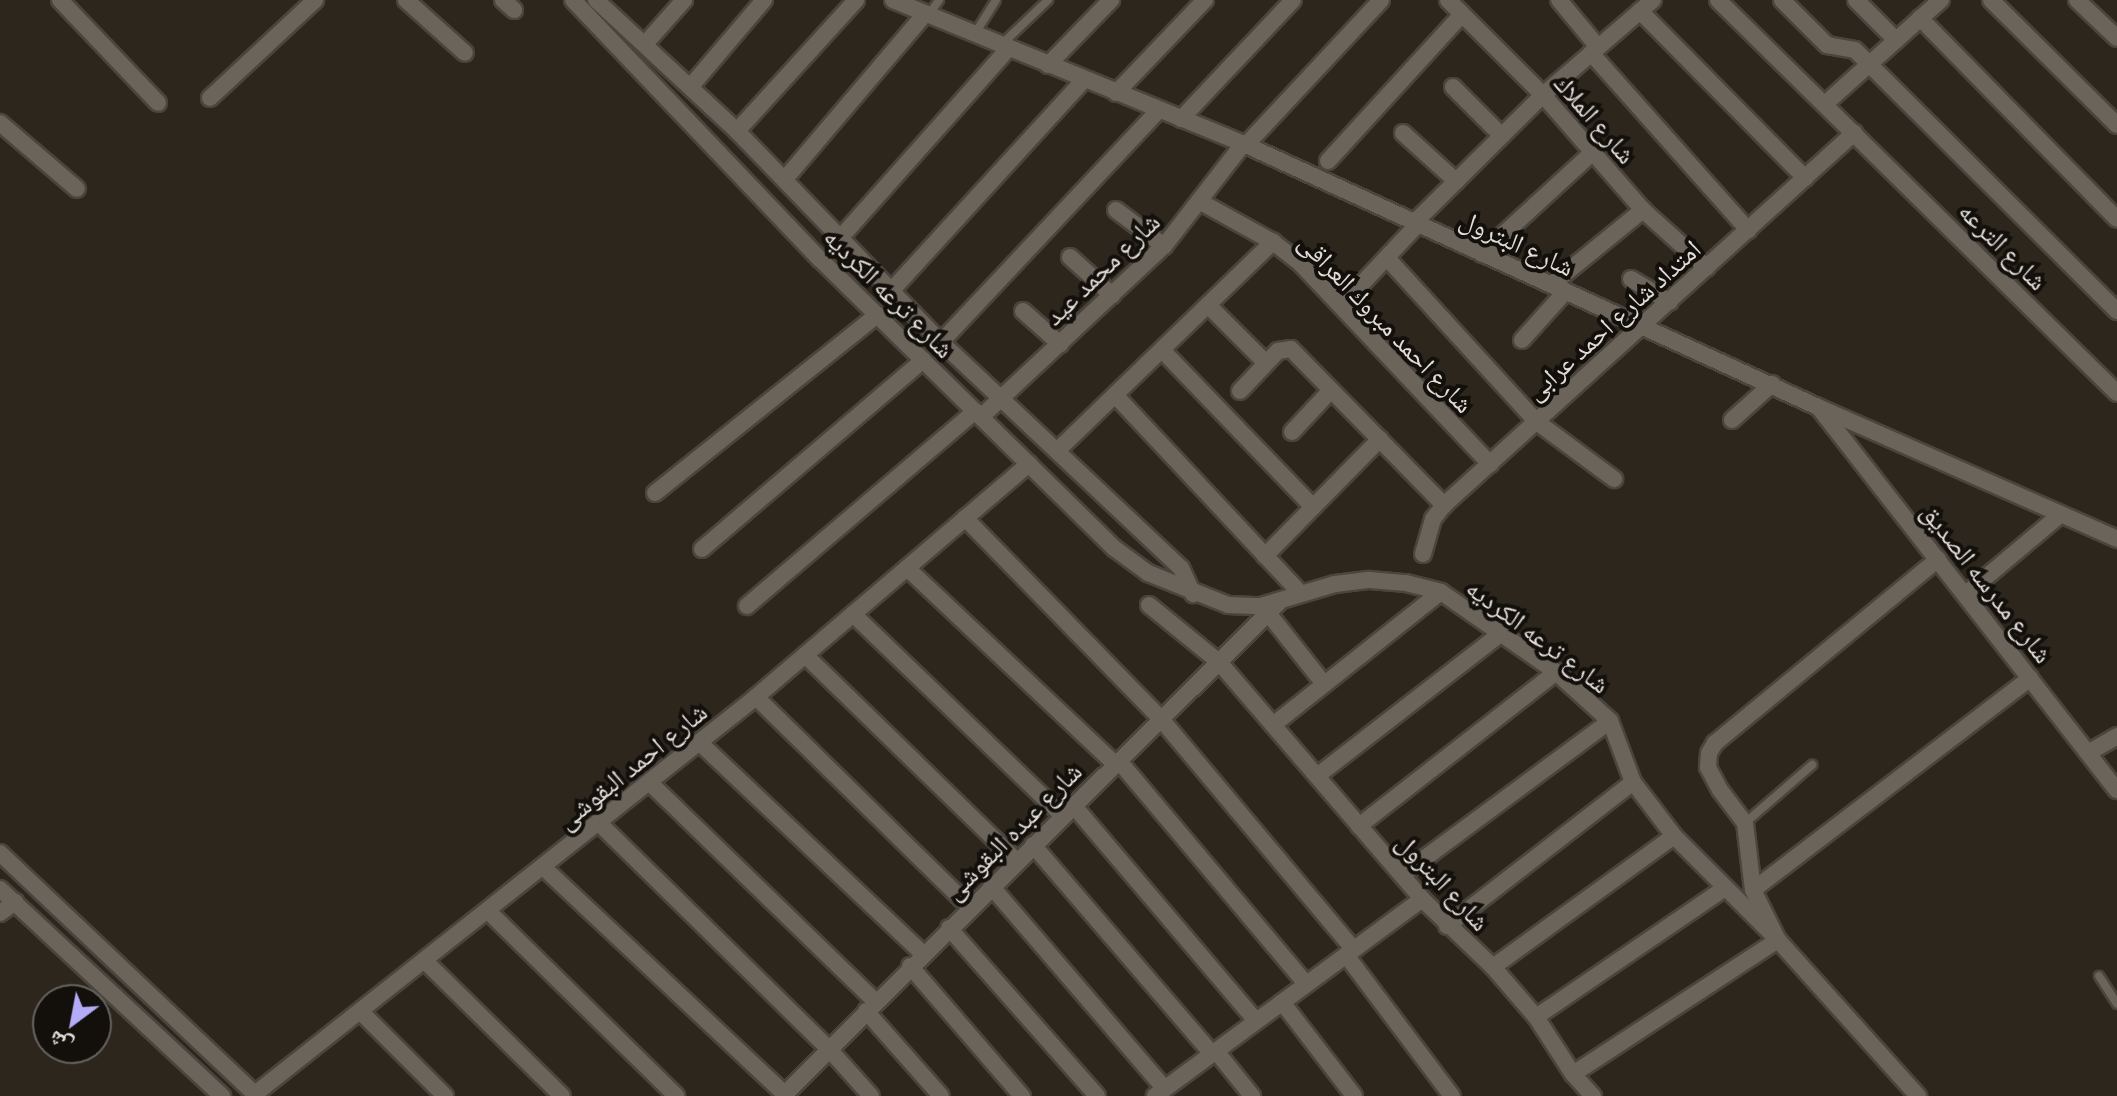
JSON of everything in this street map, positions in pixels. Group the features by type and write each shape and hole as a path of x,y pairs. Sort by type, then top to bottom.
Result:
{"street":[{"path":"60,0 158,103"},
{"path":"210,98 315,0"},
{"path":"406,0 465,53"},
{"name":"شارع ترعه الكرديه","path":"573,0 877,315 1114,548 1148,573 1193,594 1228,605 1273,607 1300,593 1335,584 1370,580 1406,583 1441,592 1556,672 1610,721 1633,782 1674,836 1778,940 1918,1096"},
{"path":"645,44 684,0"},
{"path":"691,86 764,0"},
{"path":"737,131 856,0"},
{"name":"شارع البترول","path":"893,0 974,36 1245,144 1818,407 2117,539"},
{"path":"1048,65 1111,0"},
{"path":"1116,93 1205,0"},
{"path":"1181,119 1293,0"},
{"name":"شارع محمد عيد","path":"747,606 978,414 1001,399 1164,246 1245,144 1381,0"},
{"name":"شارع الملاك","path":"1448,0 1543,95 1643,210 1707,268"},
{"path":"1559,0 1595,50 1748,230"},
{"path":"1342,305 1456,181 1543,95 1653,0"},
{"name":"شارع الترعه","path":"1718,0 2117,393"},
{"path":"1782,0 1827,45 1855,50 2117,311"},
{"path":"1856,0 1896,40"},
{"path":"1825,104 1941,0"},
{"path":"1991,0 2117,125"},
{"path":"2077,0 2117,38"},
{"name":"شارع ترعه الكرديه","path":"601,2 737,131 842,236 941,342 1181,568 1193,594"},
{"path":"1640,11 1805,178"},
{"path":"785,179 926,14"},
{"path":"1328,161 1462,14"},
{"path":"1920,18 2117,219"},
{"path":"842,236 1004,47"},
{"path":"892,290 1084,80"},
{"path":"1453,87 1502,136"},
{"path":"941,342 1159,110"},
{"path":"0,123 77,189"},
{"path":"1403,133 1456,181"},
{"name":"امتداد شارع احمد عرابى","path":"1423,554 1433,519 1444,505 1854,133"},
{"path":"1482,254 1593,152"},
{"name":"شارع احمد مبروك العراقى","path":"1199,201 1273,242 1342,305 1490,464"},
{"path":"1116,210 1164,246"},
{"path":"1522,340 1558,289 1643,210"},
{"path":"1057,451 1273,242"},
{"path":"1070,257 1112,295"},
{"path":"1387,258 1537,422 1614,479"},
{"path":"1631,279 1670,302"},
{"path":"1208,305 1266,363"},
{"path":"1023,311 1060,344"},
{"path":"655,493 877,315"},
{"path":"1240,391 1278,351 1288,348 1444,505"},
{"path":"1162,350 1313,507"},
{"path":"702,549 923,360"},
{"path":"1732,420 1772,384"},
{"path":"1292,432 1331,390"},
{"path":"1115,395 1300,593"},
{"name":"شارع مدرسه الصديق","path":"1818,407 2117,790"},
{"path":"1265,556 1380,439"},
{"name":"شارع احمد البقوشى","path":"256,1095 756,697 1029,464"},
{"path":"1966,594 2061,514"},
{"path":"965,518 1161,719 1349,952 1452,1096"},
{"path":"1573,1074 1778,940 1753,890 1745,823 1720,790 1708,767 1709,753 1715,743 1938,559"},
{"path":"907,568 1117,762 1306,984"},
{"path":"1273,725 1441,592"},
{"name":"شارع البترول","path":"1149,605 1219,662 1422,899 1493,967 1536,1017 1573,1074 1593,1096"},
{"path":"1273,607 1324,684"},
{"name":"شارع عبده البقوشى","path":"785,1095 1273,607"},
{"path":"853,614 1068,810 1256,1021"},
{"path":"1317,776 1500,634"},
{"path":"805,655 1017,861"},
{"path":"1359,826 1556,672"},
{"path":"1753,890 2030,678"},
{"path":"756,697 970,907"},
{"path":"1402,875 1610,721"},
{"path":"2088,753 2117,736"},
{"path":"699,742 917,960 1022,1096"},
{"path":"649,782 871,1006 941,1096"},
{"path":"1447,926 1633,782"},
{"path":"599,823 829,1049 871,1096"},
{"path":"1493,967 1674,836"},
{"path":"1033,845 1252,1096"},
{"path":"0,853 256,1095"},
{"path":"543,867 785,1095"},
{"path":"991,886 1160,1092 1422,899"},
{"path":"1536,1017 1725,888"},
{"path":"0,889 222,1096"},
{"path":"0,913 15,902"},
{"path":"488,911 676,1096"},
{"path":"949,928 1097,1096"},
{"path":"425,961 562,1096"},
{"path":"1282,1002 1354,1096"},
{"path":"361,1012 445,1096"},
{"path":"166,1042 183,1026"}],"lane":[{"path":"926,14 939,0"},
{"path":"974,36 996,0"},
{"path":"1004,47 1048,0"},
{"path":"1745,823 1812,765"},
{"path":"2099,976 2117,1004"}]}
